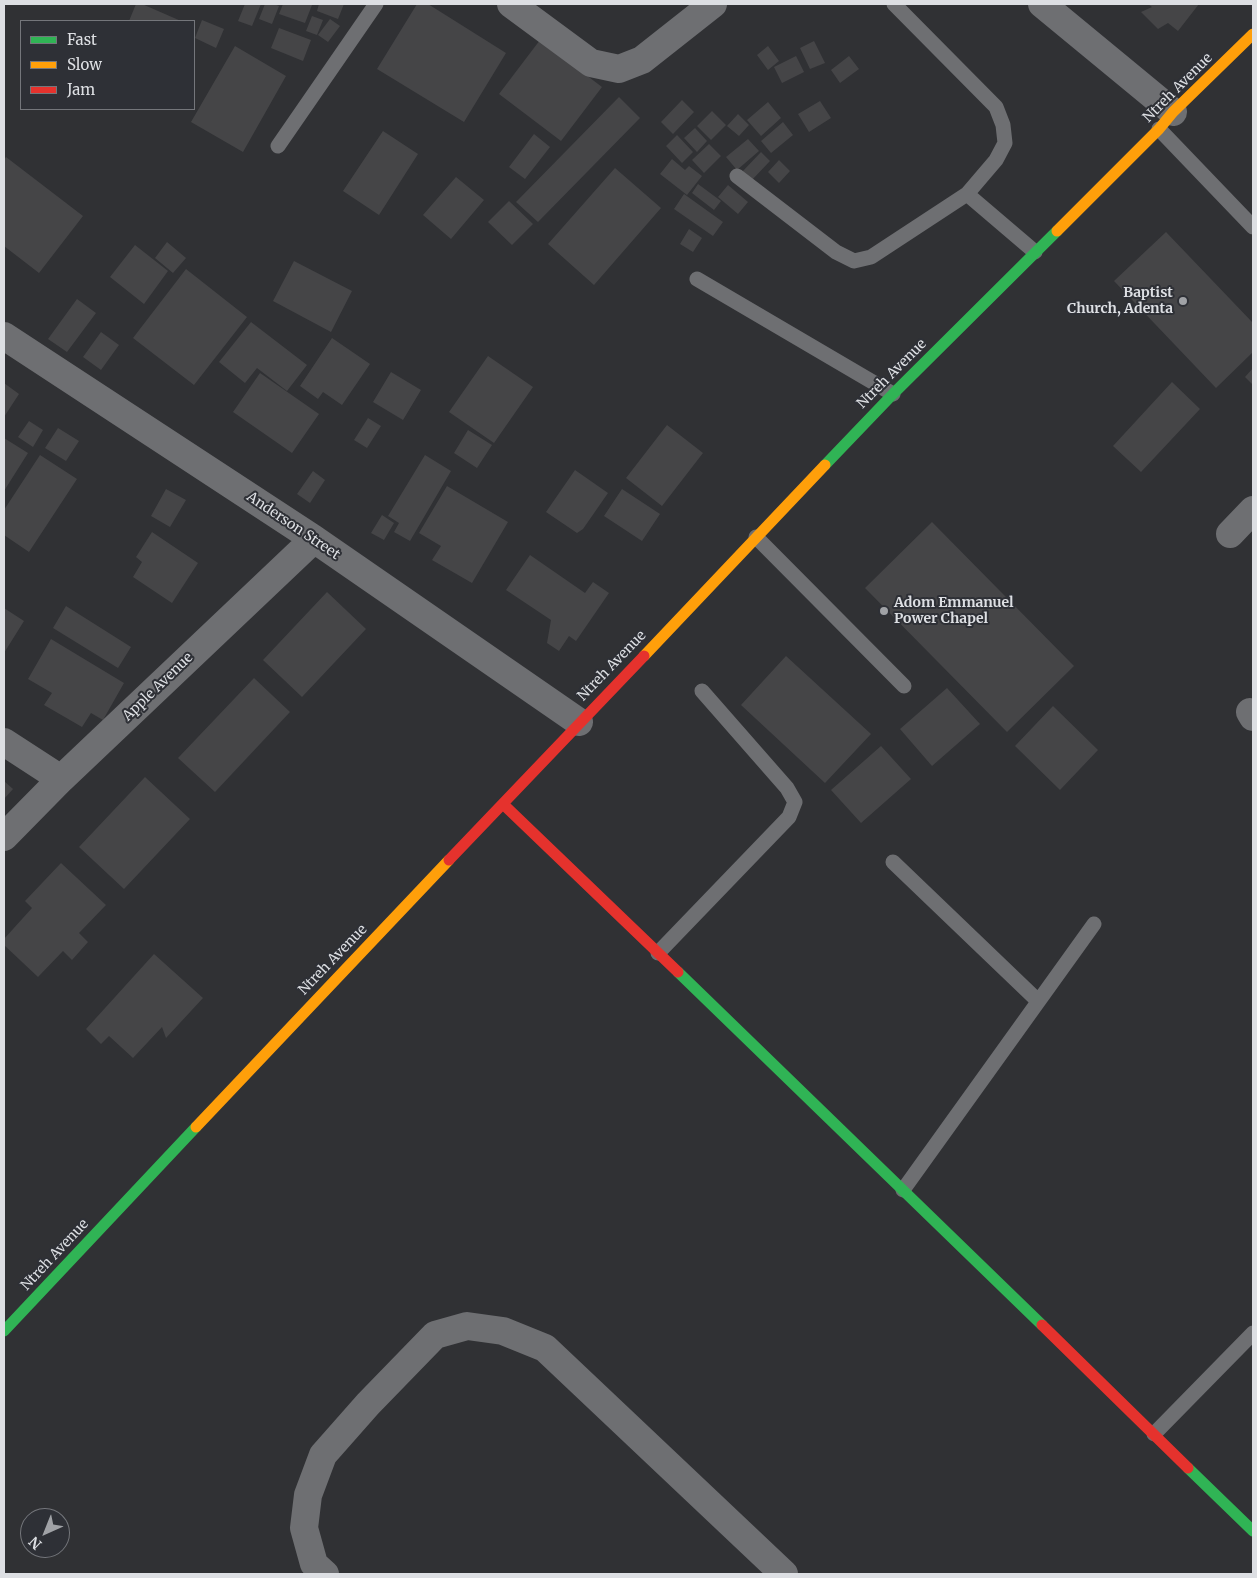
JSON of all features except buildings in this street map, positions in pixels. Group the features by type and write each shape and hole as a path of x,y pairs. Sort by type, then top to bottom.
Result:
{"street":[{"path":"511,4 591,63 620,69 642,60 713,4"},
{"path":"1042,4 1166,120"},
{"name":"Ntreh Avenue","path":"4,1331 579,722 893,394 1253,34"},
{"name":"Anderson Street","path":"4,336 314,539 579,722"},
{"path":"1230,534 1253,510"},
{"name":"Apple Avenue","path":"4,837 314,539"},
{"path":"4,742 62,780"},
{"path":"503,804 658,952 1253,1532"},
{"path":"325,1574 314,1564 304,1528 308,1495 323,1455 368,1404 435,1335 468,1326 503,1331 545,1348 784,1574"}],"lane":[{"path":"278,146 376,4"},
{"path":"737,176 836,252 854,261 871,258 967,194 996,160 1004,143 1003,125 996,107 894,4"},
{"path":"1166,120 1253,227"},
{"path":"967,194 1035,252"},
{"path":"698,279 893,394"},
{"path":"756,537 904,686"},
{"path":"658,952 790,818 794,802 787,788 702,691"},
{"path":"893,862 1038,1001"},
{"path":"903,1190 1094,924"},
{"path":"1154,1434 1253,1333"}],"traffic: fast":[{"path":"825,465 893,394 1057,231"},
{"path":"678,972 1042,1325"},
{"path":"4,1331 196,1127"},
{"path":"1188,1468 1253,1531"}],"traffic: slow":[{"path":"1057,231 1159,129 1173,112 1253,34"},
{"path":"644,656 825,465"},
{"path":"196,1127 449,860"}],"traffic: jam":[{"path":"449,860 644,656"},
{"path":"503,804 678,972"},
{"path":"1042,1325 1188,1468"}],"place":[{"name":"Baptist Church, Adenta","path":"1183,301"},
{"name":"Adom Emmanuel Power Chapel","path":"884,611"}]}
